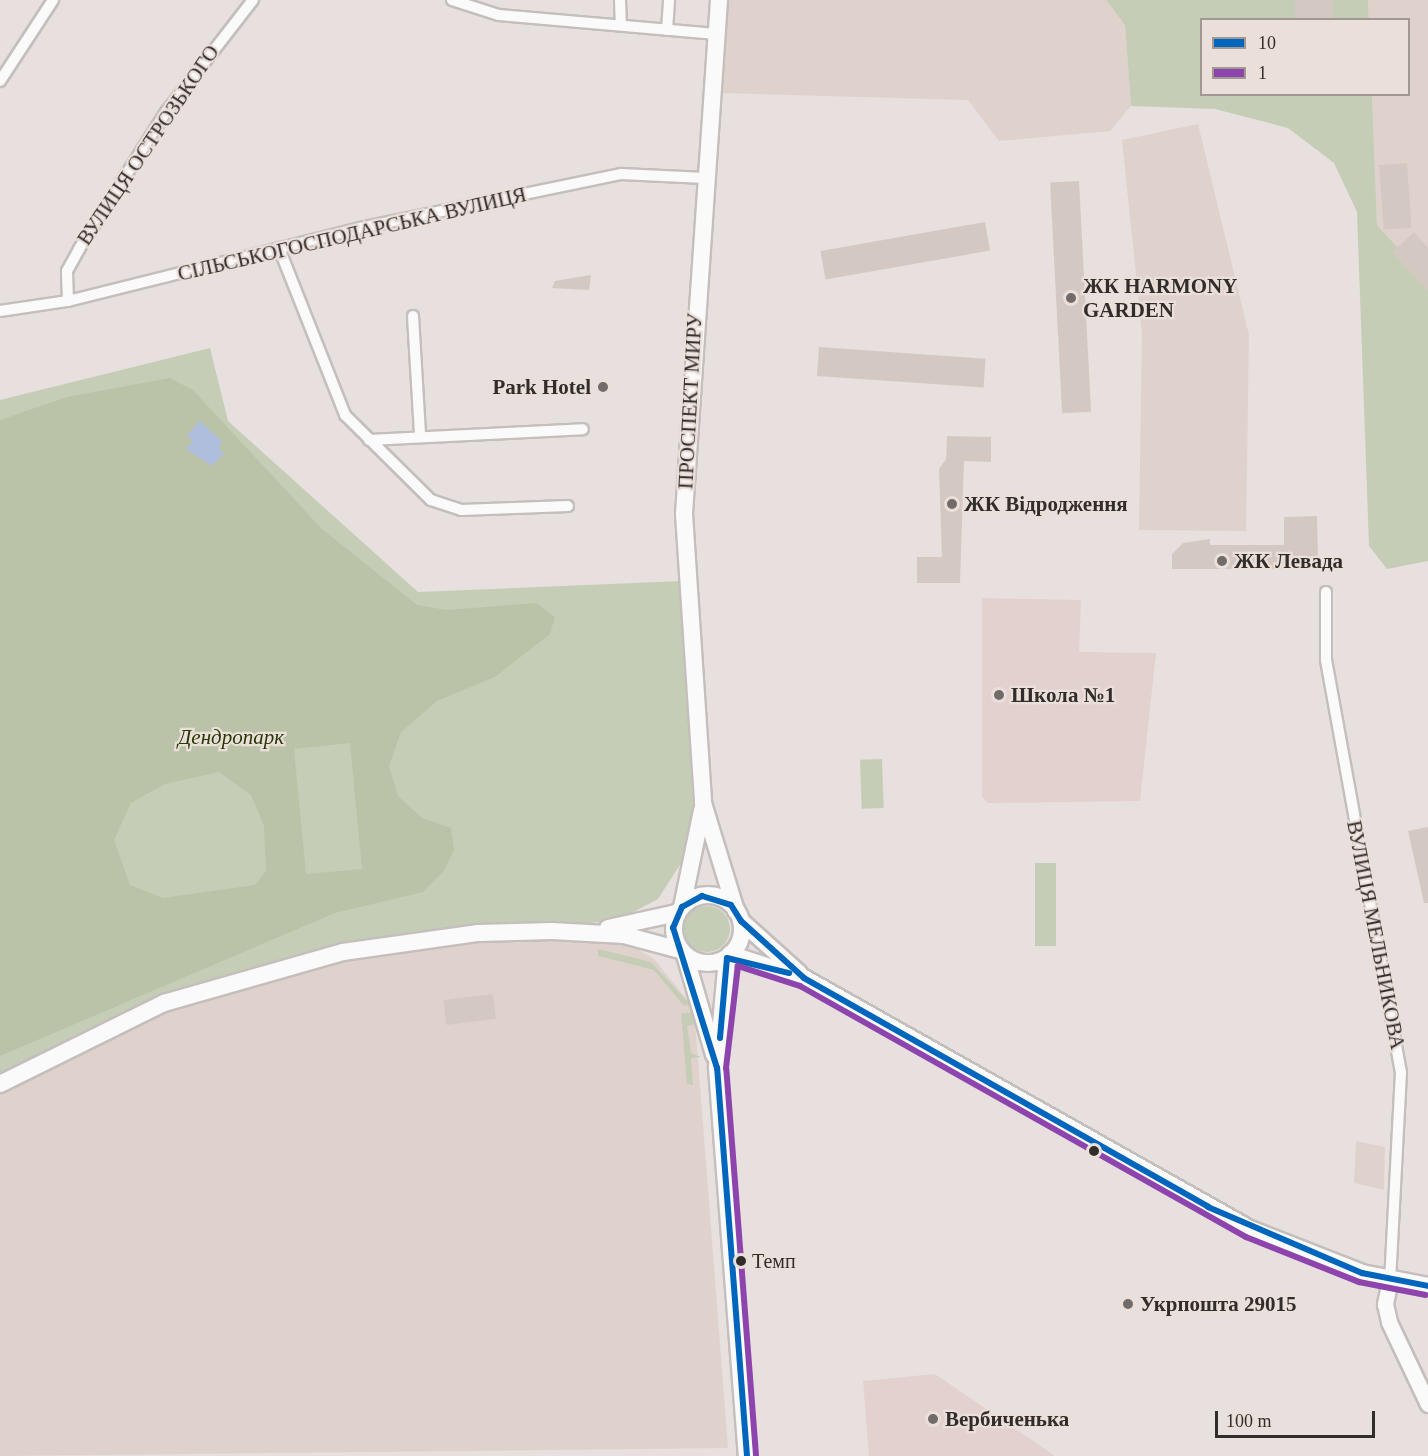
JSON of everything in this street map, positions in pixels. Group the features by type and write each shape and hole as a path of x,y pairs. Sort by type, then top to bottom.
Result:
{"main road":[{"name":"ПРОСПЕКТ МИРУ","path":"719,0 705,178 684,514 703,803 738,916"},
{"name":"ПРОСПЕКТ МИРУ","path":"679,910 703,803"},
{"path":"0,1084 123,1021 253,975 391,944 479,933 592,930 679,910 710,895 738,916 804,978"},
{"path":"679,910 674,936 683,952 717,1068"},
{"path":"738,916 740,941 728,956 717,1068 747,1456"},
{"path":"592,930 683,952 705,963 728,956 804,978 1208,1207 1291,1248 1390,1280 1428,1286"}],"street":[{"path":"0,81 53,0"},
{"name":"ВУЛИЦЯ ОСТРОЗЬКОГО","path":"68,301 67,271 79,249 166,112 253,0"},
{"path":"452,0 499,15 717,34"},
{"path":"620,0 621,25"},
{"path":"667,30 669,0"},
{"name":"СІЛЬСЬКОГОСПОДАРСЬКА ВУЛИЦЯ","path":"0,311 68,301 279,248 621,174 705,178"},
{"path":"279,248 328,380 345,415 369,440 446,508 568,506"},
{"path":"413,316 420,434"},
{"path":"369,440 420,434 583,429"},
{"name":"ВУЛИЦЯ МЕЛЬНИКОВА","path":"1326,592 1326,660 1401,1072 1390,1280"},
{"path":"1390,1280 1385,1304 1389,1322 1428,1404"}],"shaded area":[{"path":"724,0 1106,0 1125,24 1131,106 1110,131 999,141 968,100 717,93"},
{"path":"1368,0 1428,0 1428,281 1377,225 1372,96 1410,96 1410,18 1369,18"},
{"path":"1198,124 1249,335 1246,531 1139,530 1142,333 1122,140"},
{"path":"982,598 1081,600 1079,652 1156,653 1140,801 988,803 982,797"},
{"path":"480,938 622,940 654,959 694,1008 728,1448 0,1456 0,1089 166,1008 344,957"},
{"path":"1356,1141 1385,1147 1384,1190 1354,1183"},
{"name":"Вербиченька","path":"935,1374 1055,1456 869,1456 863,1381"}],"green space":[{"path":"1106,0 1368,0 1369,18 1200,18 1200,96 1372,96 1377,225 1428,281 1428,561 1387,569 1369,546 1357,212 1334,163 1288,128 1215,109 1131,106 1125,25"},
{"name":"Дендропарк","path":"210,348 228,421 418,592 682,581 698,802 692,846 658,899 620,919 252,970 0,1078 0,400"},
{"name":"Дендропарк","path":"170,378 193,390 322,529 417,605 447,610 536,603 555,617 550,634 495,677 437,701 401,732 389,766 398,796 422,818 451,828 454,850 443,872 423,892 335,913 0,1056 0,420 67,397","holes":["350,743 362,869 306,874 294,749","219,772 251,795 264,826 266,871 255,885 163,898 130,885 114,840 131,803 165,784"]},
{"path":"882,759 884,808 862,809 860,760"},
{"path":"1035,863 1056,863 1056,946 1035,946"},
{"path":"707,906 723,913 730,929 723,945 707,952 691,945 684,929 691,913"},
{"path":"598,949 651,962 690,1004 684,1006 654,970 598,956"},
{"path":"694,1012 696,1024 687,1026 691,1053 701,1057 691,1058 693,1085 687,1084 681,1014"}],"water":[{"path":"200,421 223,442 218,448 224,453 212,466 186,449 193,441 187,435"}],"building":[{"path":"1295,0 1333,0 1333,18 1295,18"},
{"path":"1407,163 1412,228 1384,230 1379,165"},
{"name":"ЖК HARMONY GARDEN","path":"1079,181 1091,412 1062,413 1050,183"},
{"path":"985,222 990,251 826,280 821,251"},
{"path":"1414,232 1428,248 1428,291 1392,252"},
{"path":"591,275 589,290 552,288 555,281"},
{"path":"819,347 986,359 984,388 817,376"},
{"name":"ЖК Відродження","path":"947,436 991,437 991,462 964,461 960,583 917,583 917,557 942,557 939,469 946,459"},
{"path":"1317,516 1318,557 1304,569 1172,569 1172,554 1183,543 1210,539 1210,545 1284,545 1284,517"},
{"path":"1428,827 1428,903 1424,903 1408,831"},
{"path":"493,994 496,1019 446,1025 443,1000"}],"transit line":[{"name":"10","path":"747,1456 717,1068 673,928 682,907 702,896 731,905 741,921 804,978 1208,1207 1362,1273 1428,1286"},
{"name":"10","path":"720,1038 727,958 789,973"},
{"name":"1","path":"756,1455 726,1068 738,966 800,986 1246,1237 1359,1282 1426,1295"}],"place":[{"name":"ЖК HARMONY GARDEN","path":"1071,298"},
{"name":"Park Hotel","path":"603,387"},
{"name":"ЖК Відродження","path":"952,504"},
{"name":"ЖК Левада","path":"1222,561"},
{"name":"Школа №1","path":"999,695"},
{"name":"Темп","path":"741,1261"},
{"name":"Укрпошта 29015","path":"1128,1304"},
{"name":"Вербиченька","path":"933,1419"}]}
